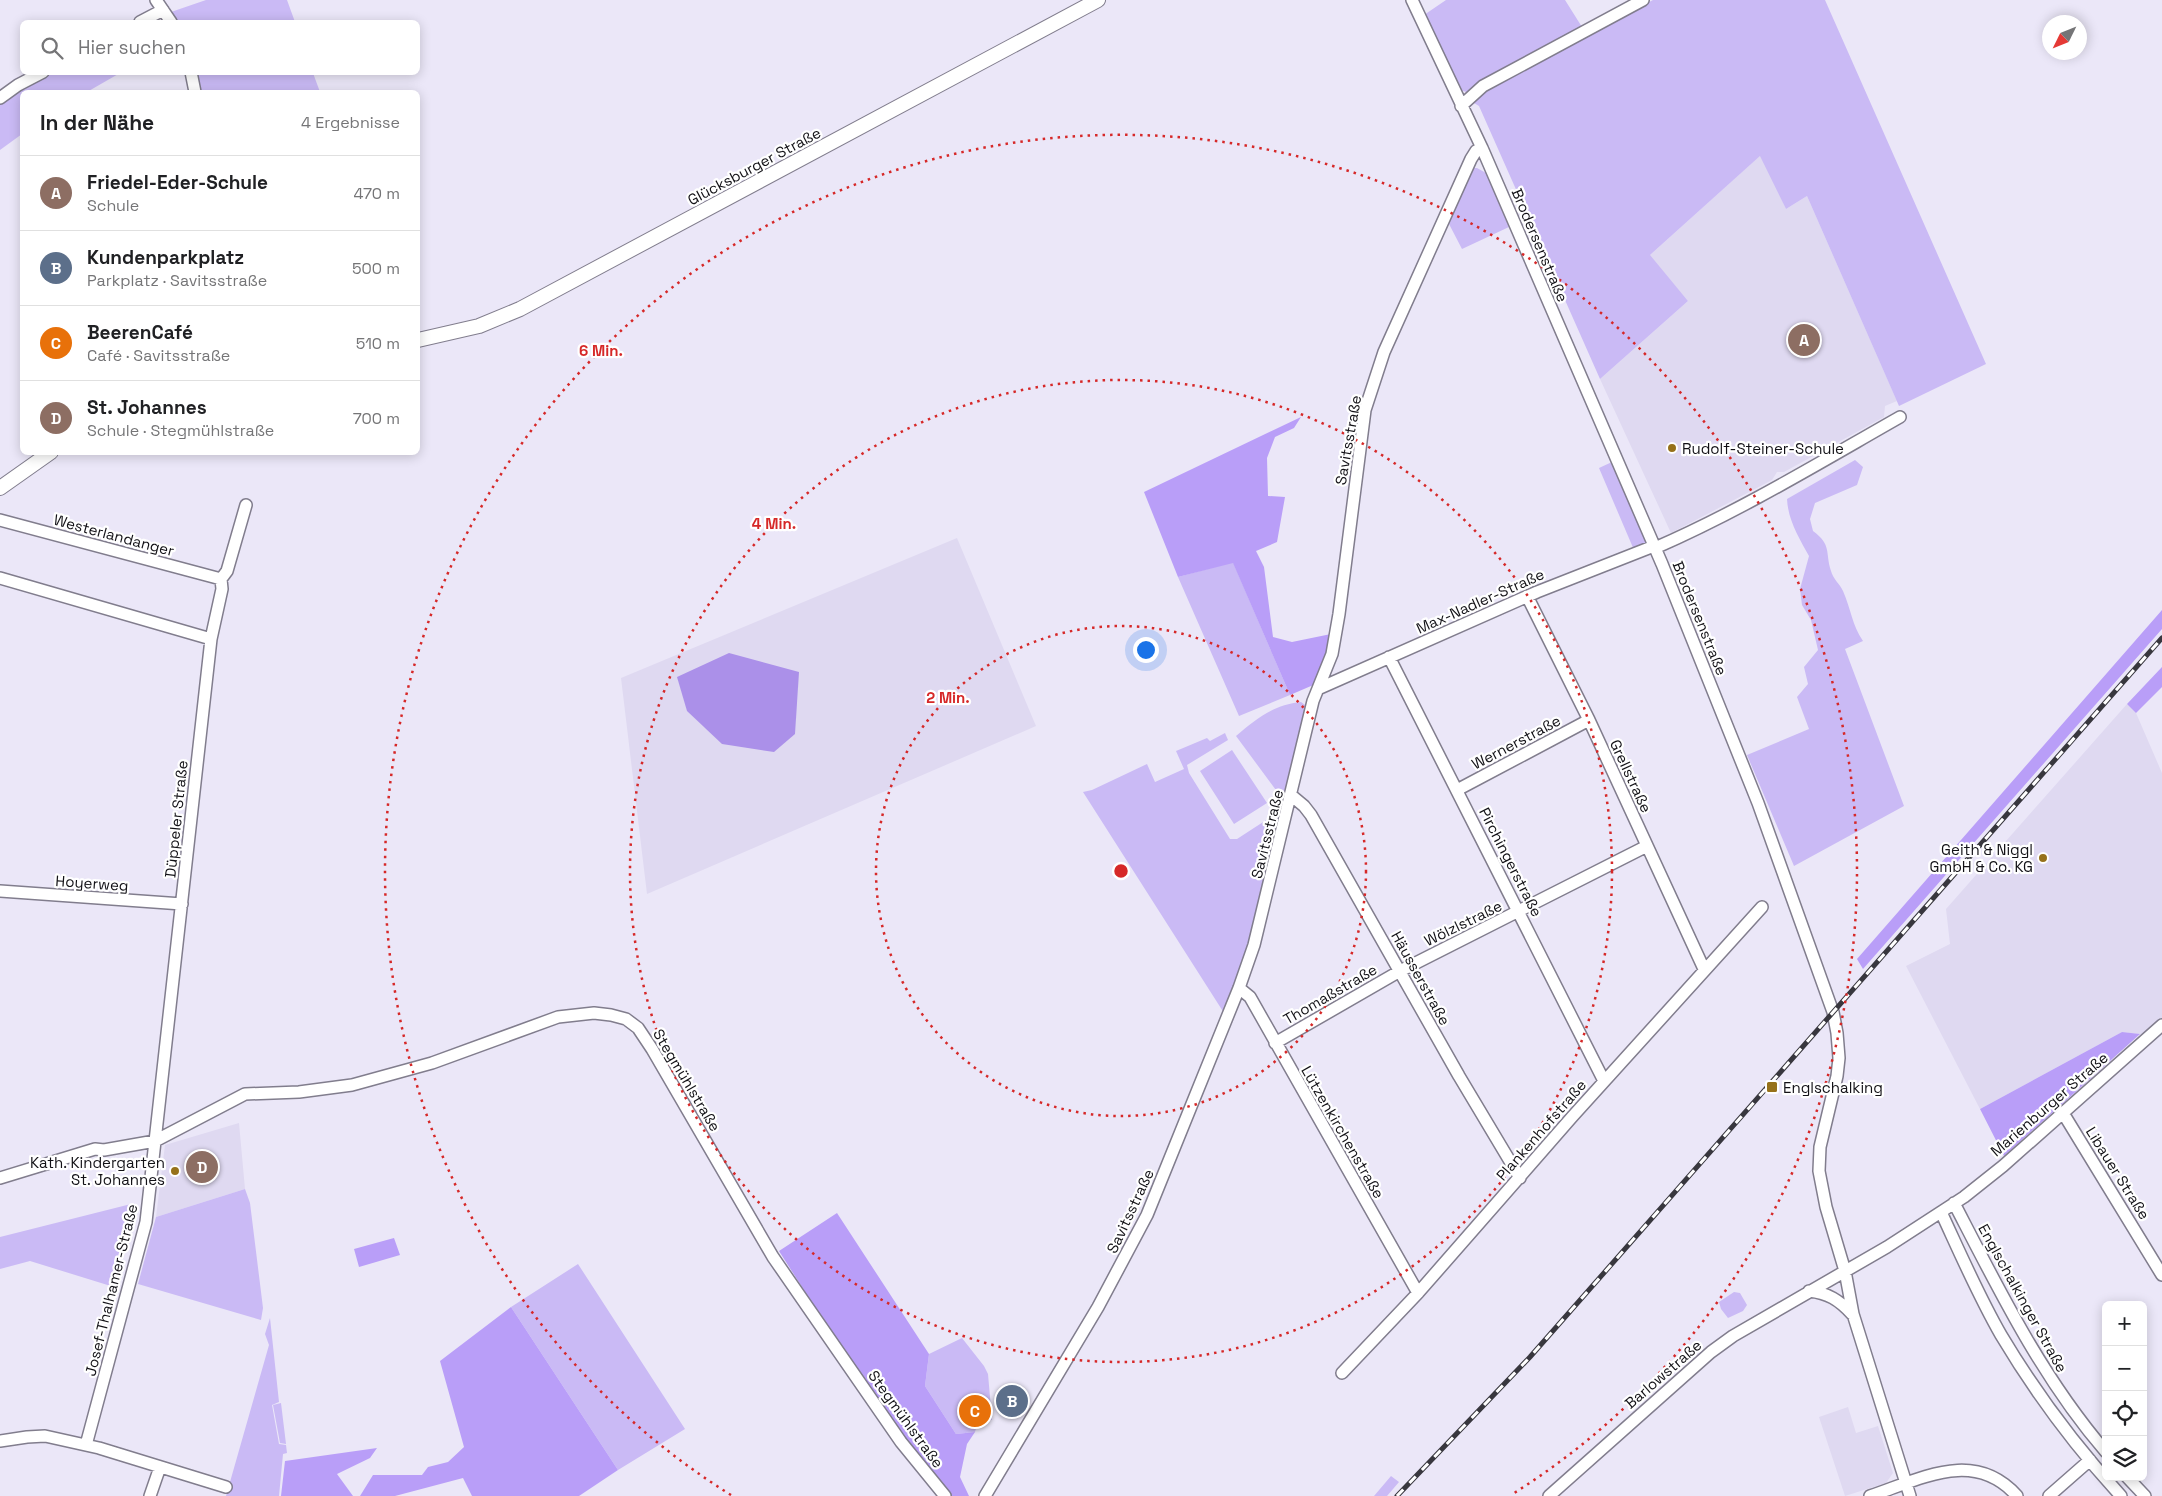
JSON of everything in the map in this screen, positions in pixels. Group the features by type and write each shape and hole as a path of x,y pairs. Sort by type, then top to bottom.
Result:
{"street":[{"path":"156,0 170,20"},
{"name":"Glücksburger Straße","path":"420,340 479,326 520,309 1098,0"},
{"name":"Brodersenstraße","path":"1412,0 1482,148 1654,547 1758,803 1832,1012 1837,1033 1839,1058 1837,1076 1820,1147 1819,1171 1826,1207 1845,1271 1853,1314 1910,1496"},
{"path":"1461,106 1484,86 1643,0"},
{"path":"144,20 163,10"},
{"path":"0,98 18,85 37,75"},
{"path":"192,75 195,90"},
{"name":"Savitsstraße","path":"985,1496 1098,1307 1147,1215 1239,988 1254,944 1292,796 1313,701 1320,688 1332,654 1339,614 1365,410 1384,352 1471,159 1476,151 1482,148"},
{"name":"Max-Nadler-Straße","path":"1320,688 1527,596 1693,530 1781,484 1900,417"},
{"path":"0,488 47,455"},
{"name":"Düppeler Straße","path":"155,1141 211,639 222,589 221,579 226,571 246,505"},
{"name":"Westerlandanger","path":"0,520 221,579"},
{"path":"0,578 211,639"},
{"name":"Grellstraße","path":"1527,596 1589,720 1704,969"},
{"name":"Pirchingerstraße","path":"1389,657 1604,1081"},
{"name":"Wernerstraße","path":"1457,790 1589,720"},
{"name":"Häusserstraße","path":"1292,796 1312,815 1463,1084 1520,1178"},
{"name":"Wölzlstraße","path":"1400,971 1646,846"},
{"name":"Hoyerweg","path":"0,891 182,904"},
{"name":"Plankenhofstraße","path":"1342,1373 1418,1293 1604,1081 1762,907"},
{"name":"Thomaßstraße","path":"1275,1043 1400,971"},
{"name":"Lützenkirchenstraße","path":"1239,988 1250,997 1418,1293"},
{"name":"Stegmühlstraße","path":"0,1178 95,1148 104,1150 155,1141 245,1094 299,1092 352,1085 432,1063 558,1017 594,1013 626,1019 638,1028 652,1048 773,1257 901,1442 945,1496"},
{"name":"Marienburger Straße","path":"1954,1203 2003,1166 2160,1031"},
{"name":"Libauer Straße","path":"2063,1113 2162,1275"},
{"name":"Josef-Thalhamer-Straße","path":"86,1445 146,1222 155,1141"},
{"name":"Barlowstraße","path":"1549,1496 1711,1352 1733,1336 1887,1247 1954,1203"},
{"name":"Englschalkinger Straße","path":"1954,1203 2000,1293 2045,1371 2082,1423 2102,1447"},
{"path":"1941,1212 1966,1267 2001,1334 2030,1380 2090,1460 2121,1496"},
{"path":"1809,1291 1825,1293 1840,1301 1853,1314"},
{"path":"0,1442 27,1436 45,1436 86,1445 226,1487"},
{"path":"2049,1496 2090,1460"},
{"path":"150,1496 160,1467"},
{"path":"1870,1496 1939,1473 1970,1469 1996,1477 2017,1496"},
{"path":"2131,1481 2145,1496"},
{"path":"1560,1486 1566,1496"}],"shaded area":[{"path":"206,0 287,0 294,20 175,20 171,12"},
{"path":"1446,0 1565,0 1582,27 1466,92 1458,89 1424,15"},
{"path":"1653,0 1825,0 1986,364 1899,406 1807,196 1786,209 1760,156 1650,255 1688,301 1600,379 1479,106 1474,103 1478,95 1485,89"},
{"path":"45,75 117,75 90,90 20,90 20,135 0,150 0,101"},
{"path":"195,75 314,75 319,90 199,90"},
{"path":"1761,155 1786,209 1807,196 1897,401 1885,406 1884,417 1784,472 1777,472 1772,480 1671,533 1600,379 1688,301 1649,256"},
{"path":"1472,168 1477,168 1486,173 1509,227 1462,249 1449,224 1468,172"},
{"path":"1301,417 1294,428 1275,437 1267,458 1268,496 1285,497 1277,542 1256,551 1264,567 1273,637 1292,642 1331,634 1318,683 1290,695 1233,563 1178,577 1144,492"},
{"path":"1855,460 1863,467 1857,485 1815,503 1810,519 1813,531 1823,540 1827,549 1832,574 1843,591 1856,629 1863,641 1845,649 1904,806 1794,866 1747,755 1809,729 1797,697 1808,684 1804,667 1818,650 1811,620 1802,605 1800,589 1809,556 1792,522 1787,499"},
{"path":"1612,462 1648,544 1634,550 1599,468"},
{"path":"957,538 1036,726 647,894 621,678"},
{"path":"1233,562 1290,695 1239,716 1178,577"},
{"path":"2162,610 2162,629 1863,969 1857,959"},
{"path":"729,653 799,672 795,734 774,752 722,744 687,711 677,677"},
{"path":"2162,667 2162,687 2136,713 2127,704"},
{"path":"1301,702 1305,705 1305,710 1284,801 1236,736 1273,710"},
{"path":"2127,704 2136,713 2162,773 2162,1030 2154,1036 2122,1032 1980,1109 1906,966 1950,944 1946,909"},
{"path":"1225,733 1228,740 1187,765 1189,773 1230,839 1237,839 1283,809 1249,944 1224,1013 1083,792 1092,790 1147,764 1155,782 1184,769 1176,751 1207,738 1210,741"},
{"path":"1232,750 1267,803 1234,824 1200,771"},
{"path":"2122,1032 2140,1034 2004,1156 1980,1109"},
{"path":"239,1123 245,1189 156,1217 165,1145"},
{"path":"245,1189 250,1203 263,1308 261,1320 138,1284 156,1217"},
{"path":"135,1203 135,1212 114,1287 30,1261 0,1269 0,1237"},
{"path":"837,1213 929,1354 925,1386 956,1434 975,1432 967,1444 960,1477 969,1496 951,1496 905,1438 837,1342 779,1251"},
{"path":"394,1238 400,1255 359,1267 354,1249"},
{"path":"578,1264 685,1429 618,1470 511,1307"},
{"path":"1734,1292 1740,1293 1747,1305 1743,1311 1728,1318 1721,1309 1719,1302"},
{"path":"511,1307 618,1470 579,1496 472,1496 463,1478 395,1496 360,1496 373,1475 422,1475 428,1467 448,1462 464,1447 440,1361"},
{"path":"270,1318 279,1402 272,1405 279,1444 286,1445 287,1453 283,1454 279,1496 226,1496 269,1345 265,1334"},
{"path":"962,1338 988,1374 992,1420 978,1421 975,1432 956,1434 925,1386 929,1354"},
{"path":"281,1403 286,1444 280,1443 273,1405"},
{"path":"1848,1407 1856,1433 1878,1426 1893,1473 1886,1483 1845,1496 1819,1417"},
{"path":"377,1448 370,1458 337,1474 353,1496 281,1496 285,1461"},
{"path":"1391,1476 1399,1482 1387,1496 1374,1496"}],"railway":[{"path":"1397,1496 1530,1357 2162,638"}],"place":[{"name":"Friedel-Eder-Schule","path":"1804,340"},
{"name":"Rudolf-Steiner-Schule","path":"1672,448"},
{"name":"Geith & Niggl GmbH & Co. KG","path":"2043,858"},
{"name":"Englschalking","path":"1772,1087"},
{"name":"St. Johannes","path":"202,1167"},
{"name":"Kath. Kindergarten St. Johannes","path":"175,1171"},
{"name":"Kundenparkplatz","path":"1012,1401"},
{"name":"BeerenCafé","path":"975,1411"}]}
